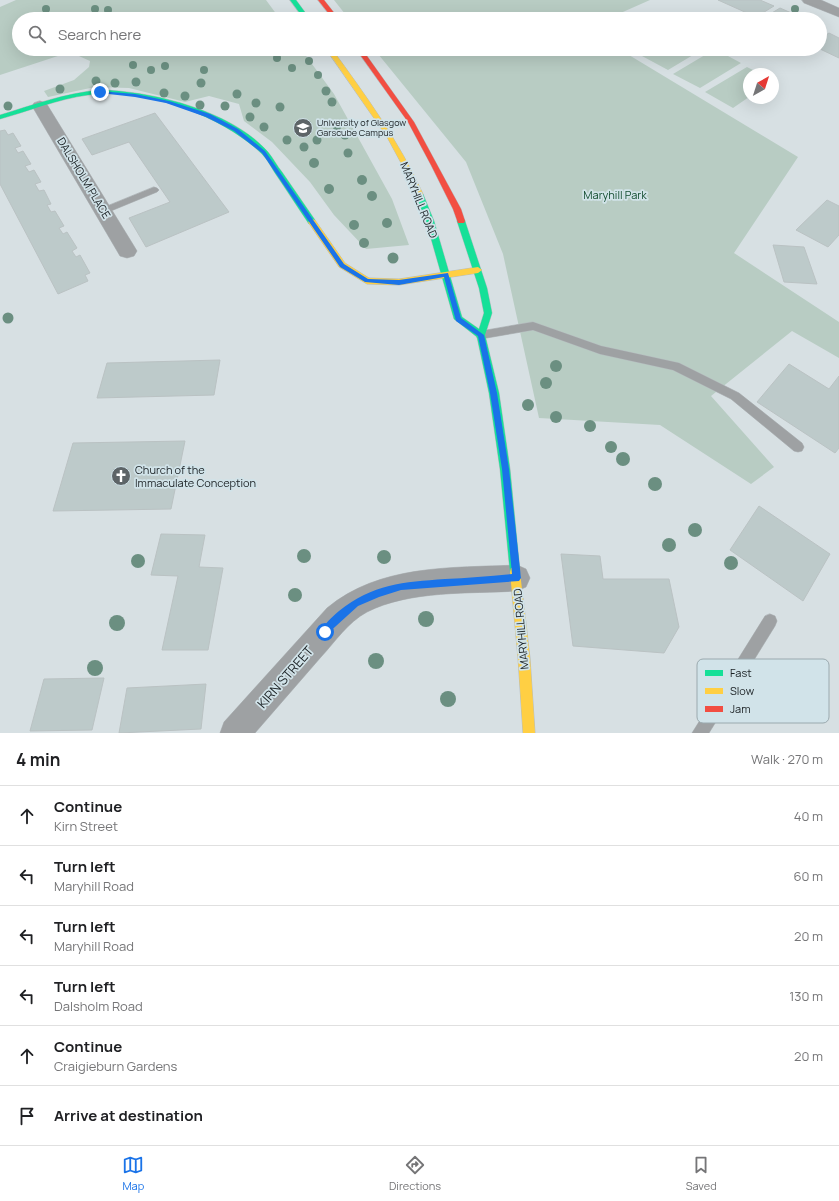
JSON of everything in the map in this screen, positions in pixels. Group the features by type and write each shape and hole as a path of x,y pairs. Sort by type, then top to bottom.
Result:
{"main road":[{"path":"293,0 302,12"},
{"path":"321,0 330,12"},
{"name":"MARYHILL ROAD","path":"334,56 385,128 408,170 430,221 458,319 481,335 494,393 505,469 517,578 529,733"},
{"path":"364,56 411,122 457,209 478,270 488,313 481,335"},
{"path":"0,117 78,95 100,92 135,95 167,102 208,116 236,130 264,152 342,265 367,281 399,282 478,270"}],"street":[{"path":"809,0 839,13"},
{"name":"DALSHOLM PLACE","path":"40,106 127,250"},
{"name":"KIRN STREET","path":"235,733 337,618 355,604 378,593 401,586 517,578"}],"lane":[{"path":"104,211 154,190"},
{"path":"481,335 533,326 600,350 675,366 735,396 798,447"},
{"path":"746,659 770,620"},
{"path":"700,733 706,723"}],"green space":[{"name":"University of Glasgow Garscube Campus","path":"16,0 266,0 275,12 12,12 12,56 58,56 0,75 0,7"},
{"path":"334,0 650,0 623,12 343,12"},
{"name":"University of Glasgow Garscube Campus","path":"79,56 306,56 334,94 392,199 409,245 366,249 334,215 310,182 272,142 244,121 239,104 209,96 185,102 129,88 95,87 48,97 44,91 74,80 89,67 90,61"},
{"name":"Maryhill Park","path":"380,56 631,56 798,157 734,253 839,322 839,358 792,331 711,396 774,467 751,484 660,425 539,418 503,254 466,162"},
{"path":"642,56 691,56 668,70"},
{"path":"703,56 728,56 741,63 700,88 673,74"},
{"path":"743,69 743,101 733,108 705,92"}],"building":[{"path":"718,0 760,0 774,6 764,12 745,12"},
{"path":"780,8 789,12 773,12"},
{"path":"829,33 839,38 839,58 827,52 827,34"},
{"path":"155,113 229,212 146,247 129,218 170,202 129,142 92,155 82,139"},
{"path":"5,130 8,135 13,133 21,146 15,148 18,153 23,151 31,164 25,166 29,172 34,170 41,182 35,184 39,191 44,190 51,204 47,205 51,212 55,211 64,226 59,228 63,234 67,232 77,248 72,251 76,257 80,255 90,273 85,275 88,281 58,294 0,184 0,131"},
{"path":"827,200 839,206 839,235 828,247 796,230"},
{"path":"773,245 804,247 817,284 784,282"},
{"path":"220,360 214,395 97,398 107,363"},
{"path":"789,364 829,389 839,376 839,448 835,453 757,402"},
{"name":"Church of the Immaculate Conception","path":"185,441 171,509 53,511 73,443"},
{"path":"759,506 830,554 803,601 730,550"},
{"path":"161,534 205,535 199,567 223,568 208,650 162,650 178,576 151,575"},
{"path":"561,554 600,556 603,579 669,579 679,627 664,653 573,646"},
{"path":"104,678 92,730 30,731 44,679"},
{"path":"206,684 201,729 119,733 127,688"}],"traffic: fast":[{"path":"293,0 302,12"},
{"path":"0,117 63,98 100,92 141,95 187,108 230,127 249,139 264,152 312,222"},
{"path":"419,194 430,221 458,319 481,335"},
{"path":"461,221 483,288 488,313 481,335 494,393 505,469 515,572"}],"traffic: slow":[{"path":"334,56 390,137 419,194"},
{"path":"312,222 342,265 367,281 399,282 478,270"},
{"path":"515,572 524,658 529,733"}],"traffic: jam":[{"path":"321,0 330,12"},
{"path":"364,56 411,122 435,165 457,209 461,221"}],"place":[{"name":"University of Glasgow Garscube Campus","path":"303,128"},
{"name":"Church of the Immaculate Conception","path":"121,476"}],"route":[{"path":"100,92 135,95 167,102 208,116 236,130 264,152 342,265 367,281 399,282 446,274 458,319 481,335 494,393 505,469 517,578 401,586 378,593 355,604 337,618 325,632"}]}
